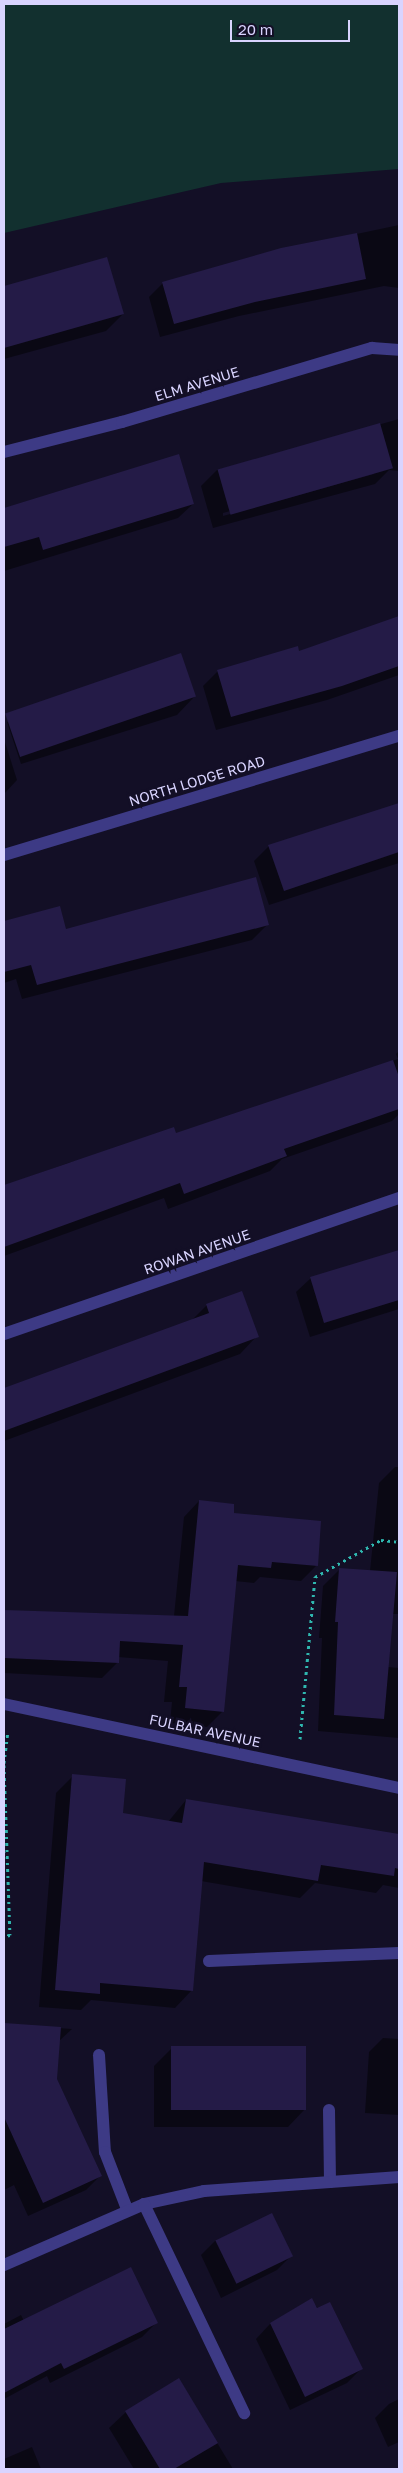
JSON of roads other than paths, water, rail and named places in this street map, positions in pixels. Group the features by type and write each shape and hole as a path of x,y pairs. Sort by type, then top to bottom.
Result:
{"street":[{"name":"ELM AVENUE","path":"4,452 122,422 372,348 399,350"},
{"name":"NORTH LODGE ROAD","path":"4,855 399,736"},
{"name":"ROWAN AVENUE","path":"4,1334 399,1198"},
{"name":"FULBAR AVENUE","path":"4,1704 399,1788"},
{"path":"209,1962 399,1953"},
{"path":"99,2055 105,2152 127,2209"},
{"path":"329,2110 330,2182"},
{"path":"4,2265 127,2209 144,2204 204,2191 399,2177"},
{"path":"144,2204 244,2413"}]}
